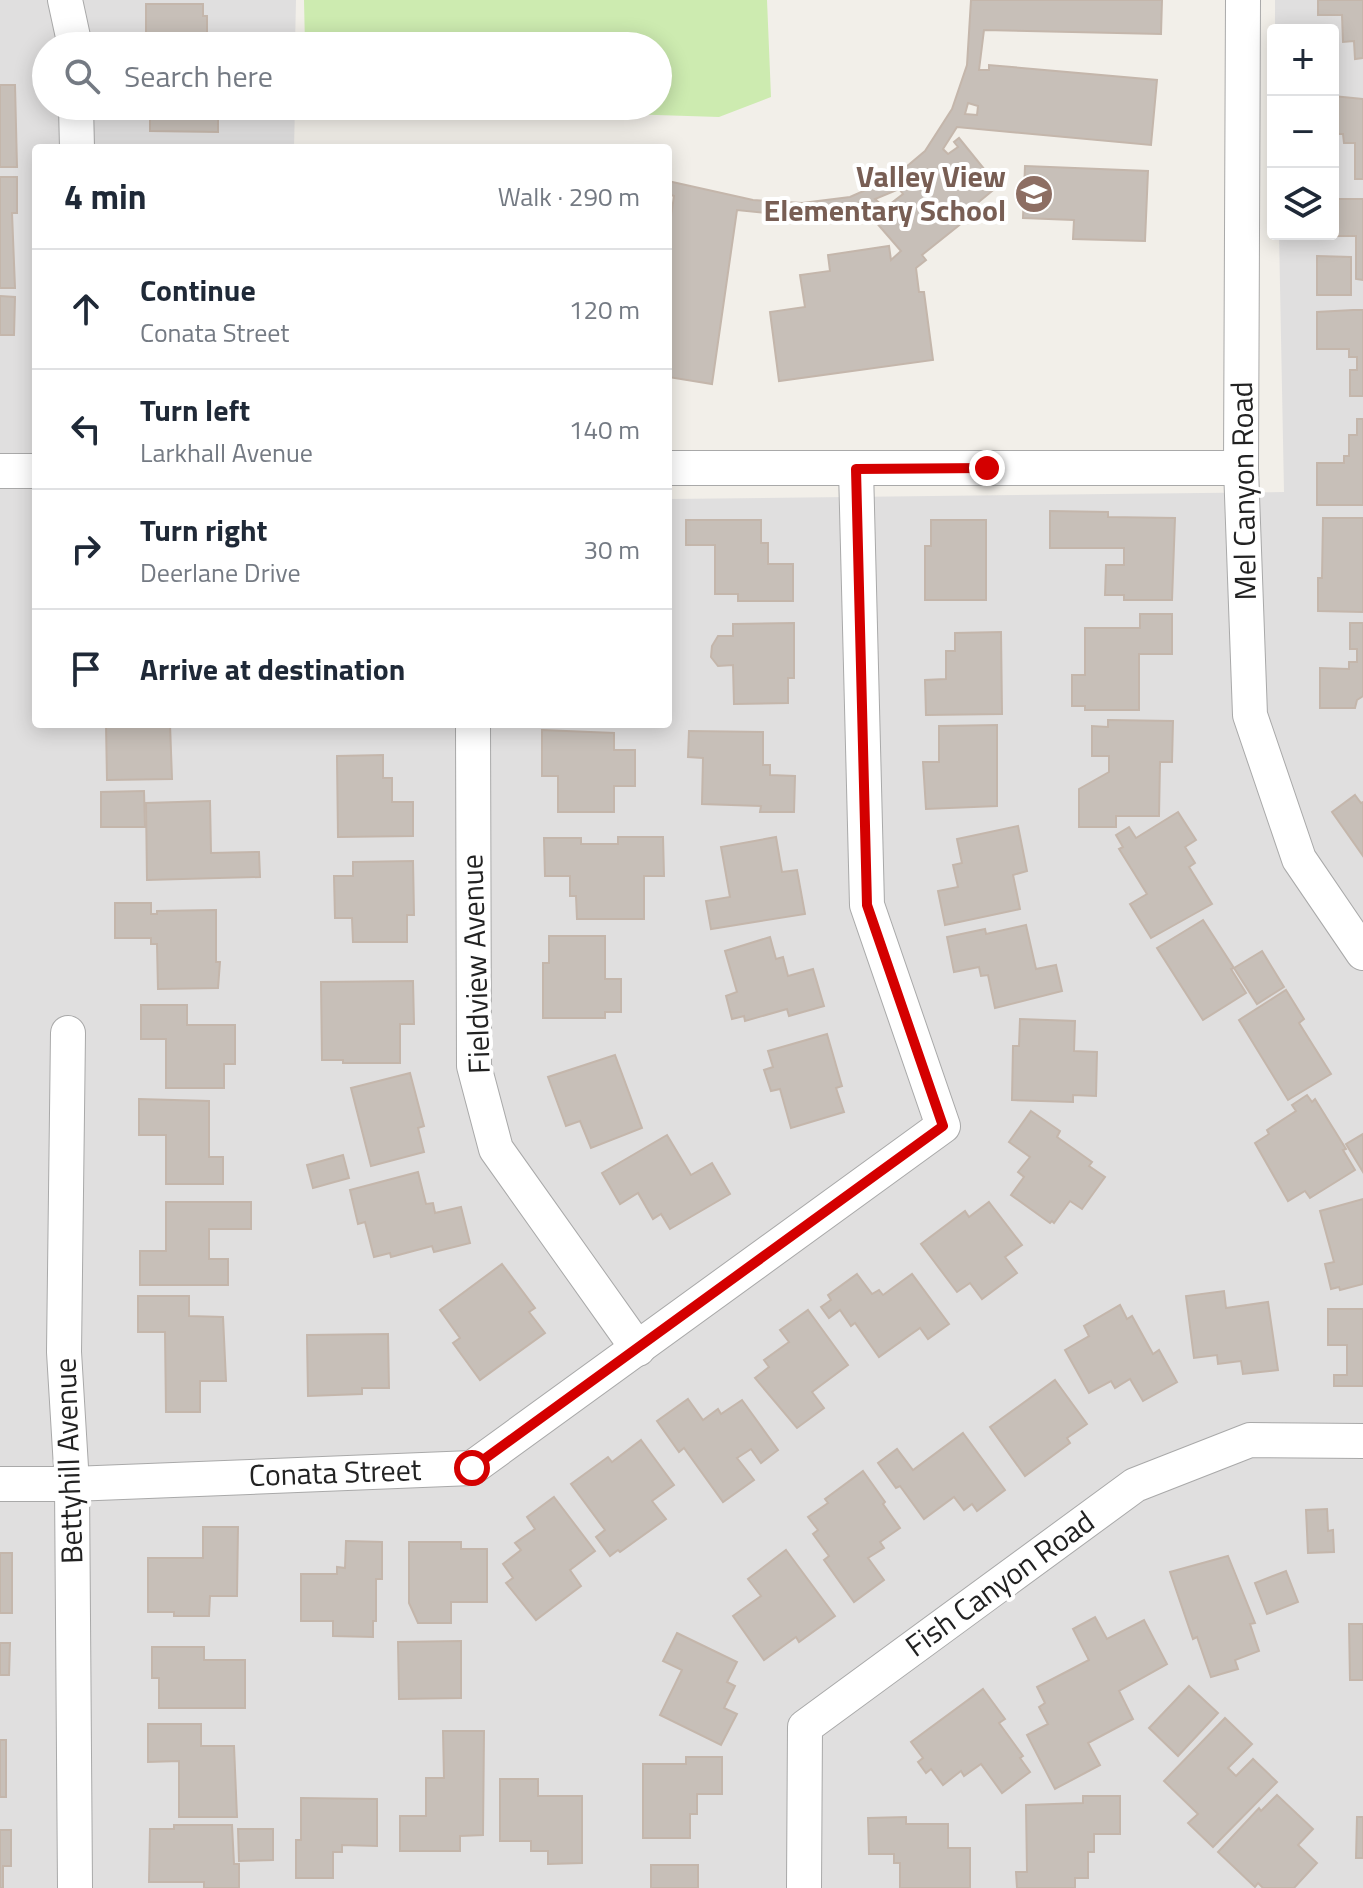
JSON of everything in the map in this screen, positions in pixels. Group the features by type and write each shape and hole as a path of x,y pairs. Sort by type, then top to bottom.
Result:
{"street":[{"path":"65,0 72,32"},
{"name":"Mel Canyon Road","path":"1243,0 1241,468 1250,715 1299,859 1363,953"},
{"path":"76,120 77,144"},
{"path":"672,468 1241,468"},
{"name":"Conata Street","path":"0,1484 72,1484 472,1468 943,1126 867,905 856,469"},
{"path":"0,471 32,471"},
{"name":"Fieldview Avenue","path":"473,728 474,1066 477,1080 496,1149 638,1349"},
{"name":"Bettyhill Avenue","path":"68,1033 64,1352 72,1484 75,1888"},
{"name":"Fish Canyon Road","path":"804,1888 805,1727 1135,1485 1250,1440 1363,1441"}],"shaded area":[{"path":"0,0 296,0 295,32 32,32 32,120 295,120 294,144 32,144 32,728 672,728 672,499 1284,492 1279,240 1339,240 1339,24 1275,24 1275,0 1363,0 1363,1888 0,1888"}],"green space":[{"path":"304,0 767,0 771,97 719,117 672,116 672,32 305,32"}],"building":[{"path":"971,0 1162,0 1161,34 984,30 979,70 989,70 989,65 1157,80 1151,145 957,127 943,149 948,154 958,147 954,142 959,138 998,186 958,219 962,223 922,255 926,260 916,268 919,292 924,292 933,360 779,381 770,312 805,307 800,275 830,271 828,255 889,246 891,260 901,251 862,206 854,210 803,217 737,210 712,384 672,378 672,182 753,200 802,203 850,197 893,178 925,151 952,109 967,65","holes":["968,103 978,106 977,115 965,114","899,189 903,194 885,208 875,199"]},
{"path":"1318,0 1363,0 1363,58 1355,59 1354,41 1343,42 1342,15 1318,15"},
{"path":"146,4 203,4 207,32 146,32"},
{"path":"0,85 15,85 17,167 0,167"},
{"path":"1339,97 1363,99 1363,179 1355,179 1355,143 1344,143 1343,134 1339,134"},
{"path":"150,120 218,120 218,132 150,131"},
{"path":"1025,166 1148,171 1145,241 1073,239 1074,220 1023,218"},
{"path":"0,177 17,177 17,213 12,213 15,288 0,288"},
{"path":"1339,199 1363,199 1363,280 1356,279 1356,236 1339,236"},
{"path":"1317,256 1351,257 1351,295 1317,295"},
{"path":"0,296 15,297 14,335 0,335"},
{"path":"1363,310 1363,396 1350,396 1350,370 1357,370 1357,357 1349,357 1349,349 1317,349 1317,312"},
{"path":"1357,419 1363,419 1363,505 1317,505 1317,463 1344,463 1344,456 1349,456 1349,435 1357,435"},
{"path":"1050,511 1108,512 1108,517 1175,518 1172,600 1124,600 1124,595 1105,595 1106,565 1124,565 1124,548 1050,548"},
{"path":"1323,518 1363,518 1363,612 1318,611"},
{"path":"686,520 761,520 761,543 768,543 768,564 793,564 793,601 738,601 738,594 715,594 715,545 686,545"},
{"path":"931,520 986,520 986,600 925,600 925,546 931,546"},
{"path":"1140,614 1172,614 1172,654 1139,654 1139,710 1085,710 1085,706 1072,706 1072,675 1085,675 1085,628 1140,628"},
{"path":"794,623 794,678 788,678 788,703 734,704 733,665 718,666 711,657 712,646 718,636 733,636 733,624"},
{"path":"1350,623 1363,623 1363,696 1357,700 1355,708 1320,708 1320,668 1349,669 1349,662 1357,662 1357,649 1350,649"},
{"path":"1001,632 1002,714 926,715 925,680 946,679 946,651 955,651 955,633"},
{"path":"1108,720 1173,721 1172,762 1160,762 1159,816 1116,816 1116,827 1079,827 1079,789 1109,772 1109,756 1092,756 1092,726 1108,727"},
{"path":"997,725 997,806 926,809 923,762 939,762 939,726"},
{"path":"106,728 170,728 172,779 107,780"},
{"path":"542,730 614,733 614,750 635,750 635,786 614,786 614,812 558,812 558,776 542,776"},
{"path":"689,731 763,732 763,765 770,765 770,775 795,776 794,812 760,812 761,806 702,804 703,758 688,757"},
{"path":"383,755 383,778 392,778 392,802 413,802 413,836 338,837 337,756"},
{"path":"144,791 145,827 101,827 101,792"},
{"path":"1355,795 1363,802 1363,856 1332,812"},
{"path":"210,801 211,853 259,852 260,877 147,880 146,803"},
{"path":"1178,812 1196,840 1185,847 1195,863 1189,867 1212,904 1151,938 1130,904 1147,894 1119,849 1123,847 1116,835 1129,827 1136,838"},
{"path":"1018,826 1027,871 1013,875 1020,909 945,925 938,891 958,887 953,865 962,863 957,839"},
{"path":"618,837 663,837 664,876 644,876 644,919 577,919 576,896 570,896 570,876 545,876 544,838 581,838 581,844 618,844"},
{"path":"776,837 782,872 797,870 805,914 711,929 706,901 730,897 721,847"},
{"path":"413,861 414,915 407,915 407,942 353,942 352,918 335,918 334,876 353,876 353,862"},
{"path":"115,903 151,903 151,914 157,914 157,911 216,910 216,962 220,962 218,988 158,989 157,944 151,944 151,938 115,938"},
{"path":"1203,920 1246,993 1203,1020 1157,948"},
{"path":"1026,925 1036,969 1056,965 1062,991 995,1008 988,975 981,976 979,967 954,972 947,937 985,929 986,934"},
{"path":"549,936 605,936 605,979 621,979 621,1012 605,1012 605,1018 543,1018 543,963 549,963"},
{"path":"770,937 776,959 783,957 788,976 813,969 824,1006 789,1016 787,1009 745,1021 744,1016 732,1019 726,996 737,992 725,951"},
{"path":"1262,951 1284,987 1257,1004 1234,968"},
{"path":"413,981 414,1024 400,1024 400,1063 322,1060 321,982"},
{"path":"1286,990 1304,1019 1299,1023 1331,1074 1288,1100 1239,1020"},
{"path":"141,1005 187,1005 187,1025 235,1025 235,1064 224,1064 224,1088 166,1088 166,1039 141,1039"},
{"path":"1020,1019 1075,1021 1074,1051 1097,1052 1096,1096 1073,1095 1073,1102 1012,1100 1013,1046 1019,1046"},
{"path":"827,1034 842,1086 836,1088 844,1112 791,1128 780,1089 771,1091 764,1070 773,1067 768,1051"},
{"path":"615,1055 642,1128 591,1148 580,1121 566,1126 548,1077"},
{"path":"410,1073 424,1126 418,1128 424,1152 371,1166 351,1088"},
{"path":"1307,1095 1312,1102 1315,1099 1346,1149 1343,1150 1355,1170 1310,1198 1305,1191 1288,1201 1255,1143 1269,1134 1267,1130 1296,1111 1292,1105"},
{"path":"139,1099 209,1101 209,1157 223,1157 223,1184 166,1184 166,1135 139,1135"},
{"path":"1031,1111 1060,1131 1057,1137 1092,1162 1089,1166 1105,1177 1082,1209 1070,1201 1054,1223 1011,1195 1024,1177 1018,1172 1030,1157 1009,1142"},
{"path":"1363,1134 1363,1172 1346,1144"},
{"path":"667,1135 691,1175 712,1163 730,1194 670,1229 661,1214 653,1219 638,1193 620,1204 602,1173"},
{"path":"343,1155 349,1178 313,1188 307,1165"},
{"path":"418,1172 426,1204 433,1203 435,1213 461,1207 470,1243 434,1252 432,1246 391,1257 390,1253 374,1257 365,1222 358,1224 350,1190"},
{"path":"1363,1199 1363,1284 1331,1289 1325,1264 1334,1262 1320,1211"},
{"path":"166,1202 251,1202 251,1229 209,1229 209,1259 228,1259 228,1285 140,1285 140,1251 166,1251"},
{"path":"989,1202 1022,1245 1005,1257 1017,1273 982,1299 970,1283 957,1292 921,1244 965,1211 969,1217"},
{"path":"502,1264 535,1308 529,1312 545,1333 480,1380 453,1343 460,1338 440,1310"},
{"path":"857,1274 872,1294 879,1290 883,1295 912,1274 949,1324 928,1339 920,1328 879,1357 855,1323 851,1326 840,1310 829,1318 821,1307 831,1300 828,1295"},
{"path":"1224,1291 1226,1308 1268,1302 1278,1370 1243,1374 1241,1361 1218,1364 1217,1355 1194,1358 1186,1296"},
{"path":"138,1296 189,1296 189,1316 223,1317 226,1381 200,1381 200,1412 166,1412 165,1332 138,1332"},
{"path":"1120,1305 1127,1319 1132,1316 1153,1354 1159,1350 1177,1382 1143,1401 1130,1379 1115,1388 1111,1381 1089,1393 1065,1350 1089,1336 1084,1326"},
{"path":"1328,1309 1363,1309 1363,1386 1334,1386 1334,1375 1347,1375 1347,1345 1328,1345"},
{"path":"808,1310 848,1365 812,1392 824,1408 797,1428 755,1378 769,1367 764,1360 789,1342 780,1330"},
{"path":"388,1334 389,1388 362,1388 362,1394 308,1396 307,1335"},
{"path":"1055,1380 1087,1424 1067,1438 1070,1443 1025,1476 990,1427"},
{"path":"688,1399 703,1420 718,1409 721,1414 742,1400 778,1450 761,1463 751,1449 737,1458 754,1480 723,1502 684,1448 679,1452 657,1421"},
{"path":"963,1433 1005,1490 977,1511 972,1504 964,1510 954,1497 924,1519 900,1486 896,1488 878,1463 897,1449 913,1470"},
{"path":"641,1440 674,1485 652,1501 666,1519 610,1556 596,1537 605,1530 571,1484 608,1457 612,1462"},
{"path":"863,1471 900,1528 880,1542 884,1548 868,1558 884,1580 854,1602 824,1560 829,1556 813,1534 818,1530 808,1517 828,1503 825,1499"},
{"path":"554,1497 595,1551 570,1570 581,1586 536,1620 506,1583 513,1578 503,1564 521,1550 515,1543 535,1529 527,1517"},
{"path":"1327,1509 1328,1531 1333,1530 1334,1552 1308,1553 1306,1510"},
{"path":"203,1527 238,1527 237,1596 210,1596 209,1616 148,1612 148,1558 203,1558"},
{"path":"346,1541 382,1542 382,1579 376,1579 373,1637 333,1636 333,1621 301,1621 301,1574 337,1574 337,1567 345,1568"},
{"path":"409,1542 461,1542 461,1549 487,1549 487,1602 451,1602 451,1623 418,1623 409,1603"},
{"path":"786,1550 835,1616 799,1642 796,1637 764,1660 733,1616 761,1596 748,1579"},
{"path":"0,1553 12,1553 12,1613 0,1613"},
{"path":"1228,1556 1255,1623 1250,1624 1259,1651 1235,1660 1238,1669 1211,1677 1197,1637 1193,1639 1170,1572"},
{"path":"1286,1571 1298,1602 1267,1614 1255,1583"},
{"path":"1095,1617 1107,1639 1144,1620 1167,1664 1119,1691 1133,1719 1088,1743 1100,1765 1055,1789 1027,1735 1048,1724 1039,1707 1045,1703 1037,1687 1089,1660 1073,1629"},
{"path":"1349,1624 1363,1624 1363,1680 1350,1680"},
{"path":"677,1633 737,1662 727,1682 735,1686 724,1708 737,1714 721,1745 660,1715 682,1670 663,1661"},
{"path":"461,1641 461,1698 399,1699 398,1642"},
{"path":"0,1643 10,1643 9,1675 0,1675"},
{"path":"152,1647 204,1647 204,1660 245,1660 245,1708 159,1708 159,1678 152,1678"},
{"path":"1189,1686 1218,1713 1178,1756 1149,1728"},
{"path":"983,1689 1005,1719 999,1723 1023,1756 1020,1758 1030,1772 1002,1793 981,1764 964,1776 961,1771 943,1785 931,1769 926,1773 918,1762 923,1758 911,1742"},
{"path":"1225,1718 1252,1744 1228,1768 1236,1776 1253,1759 1277,1782 1213,1847 1188,1823 1198,1814 1164,1781"},
{"path":"148,1724 201,1724 201,1746 234,1746 237,1817 179,1817 179,1761 148,1762"},
{"path":"443,1731 484,1731 483,1835 460,1836 460,1851 400,1851 400,1816 426,1816 426,1778 444,1778"},
{"path":"0,1740 6,1740 6,1797 0,1797"},
{"path":"686,1757 722,1757 722,1794 697,1794 697,1814 690,1814 690,1838 643,1838 643,1764 686,1764"},
{"path":"500,1779 538,1779 538,1796 582,1796 582,1863 548,1864 548,1851 531,1851 531,1841 500,1841"},
{"path":"1277,1795 1313,1829 1298,1845 1317,1863 1294,1888 1263,1888 1258,1883 1255,1887 1218,1852 1259,1808 1261,1811"},
{"path":"1083,1796 1120,1796 1120,1834 1094,1834 1094,1852 1088,1852 1088,1878 1075,1878 1075,1888 1017,1888 1016,1872 1027,1872 1026,1805 1083,1803"},
{"path":"301,1798 377,1799 377,1846 342,1845 342,1852 333,1852 333,1878 296,1878 296,1840 301,1840"},
{"path":"906,1817 906,1824 948,1824 948,1848 970,1848 970,1888 900,1888 900,1863 894,1863 894,1854 869,1854 868,1818"},
{"path":"1357,1817 1363,1817 1363,1858 1356,1858"},
{"path":"174,1825 232,1825 234,1864 239,1864 239,1888 204,1888 204,1882 149,1882 150,1829 174,1829"},
{"path":"238,1829 273,1829 273,1860 239,1861"},
{"path":"0,1830 11,1830 11,1866 3,1866 3,1888 0,1888"},
{"path":"651,1865 698,1865 698,1888 651,1888"}],"place":[{"name":"Valley View Elementary School","path":"1034,194"}],"route":[{"path":"472,1468 943,1126 867,905 856,469 987,468"}]}
